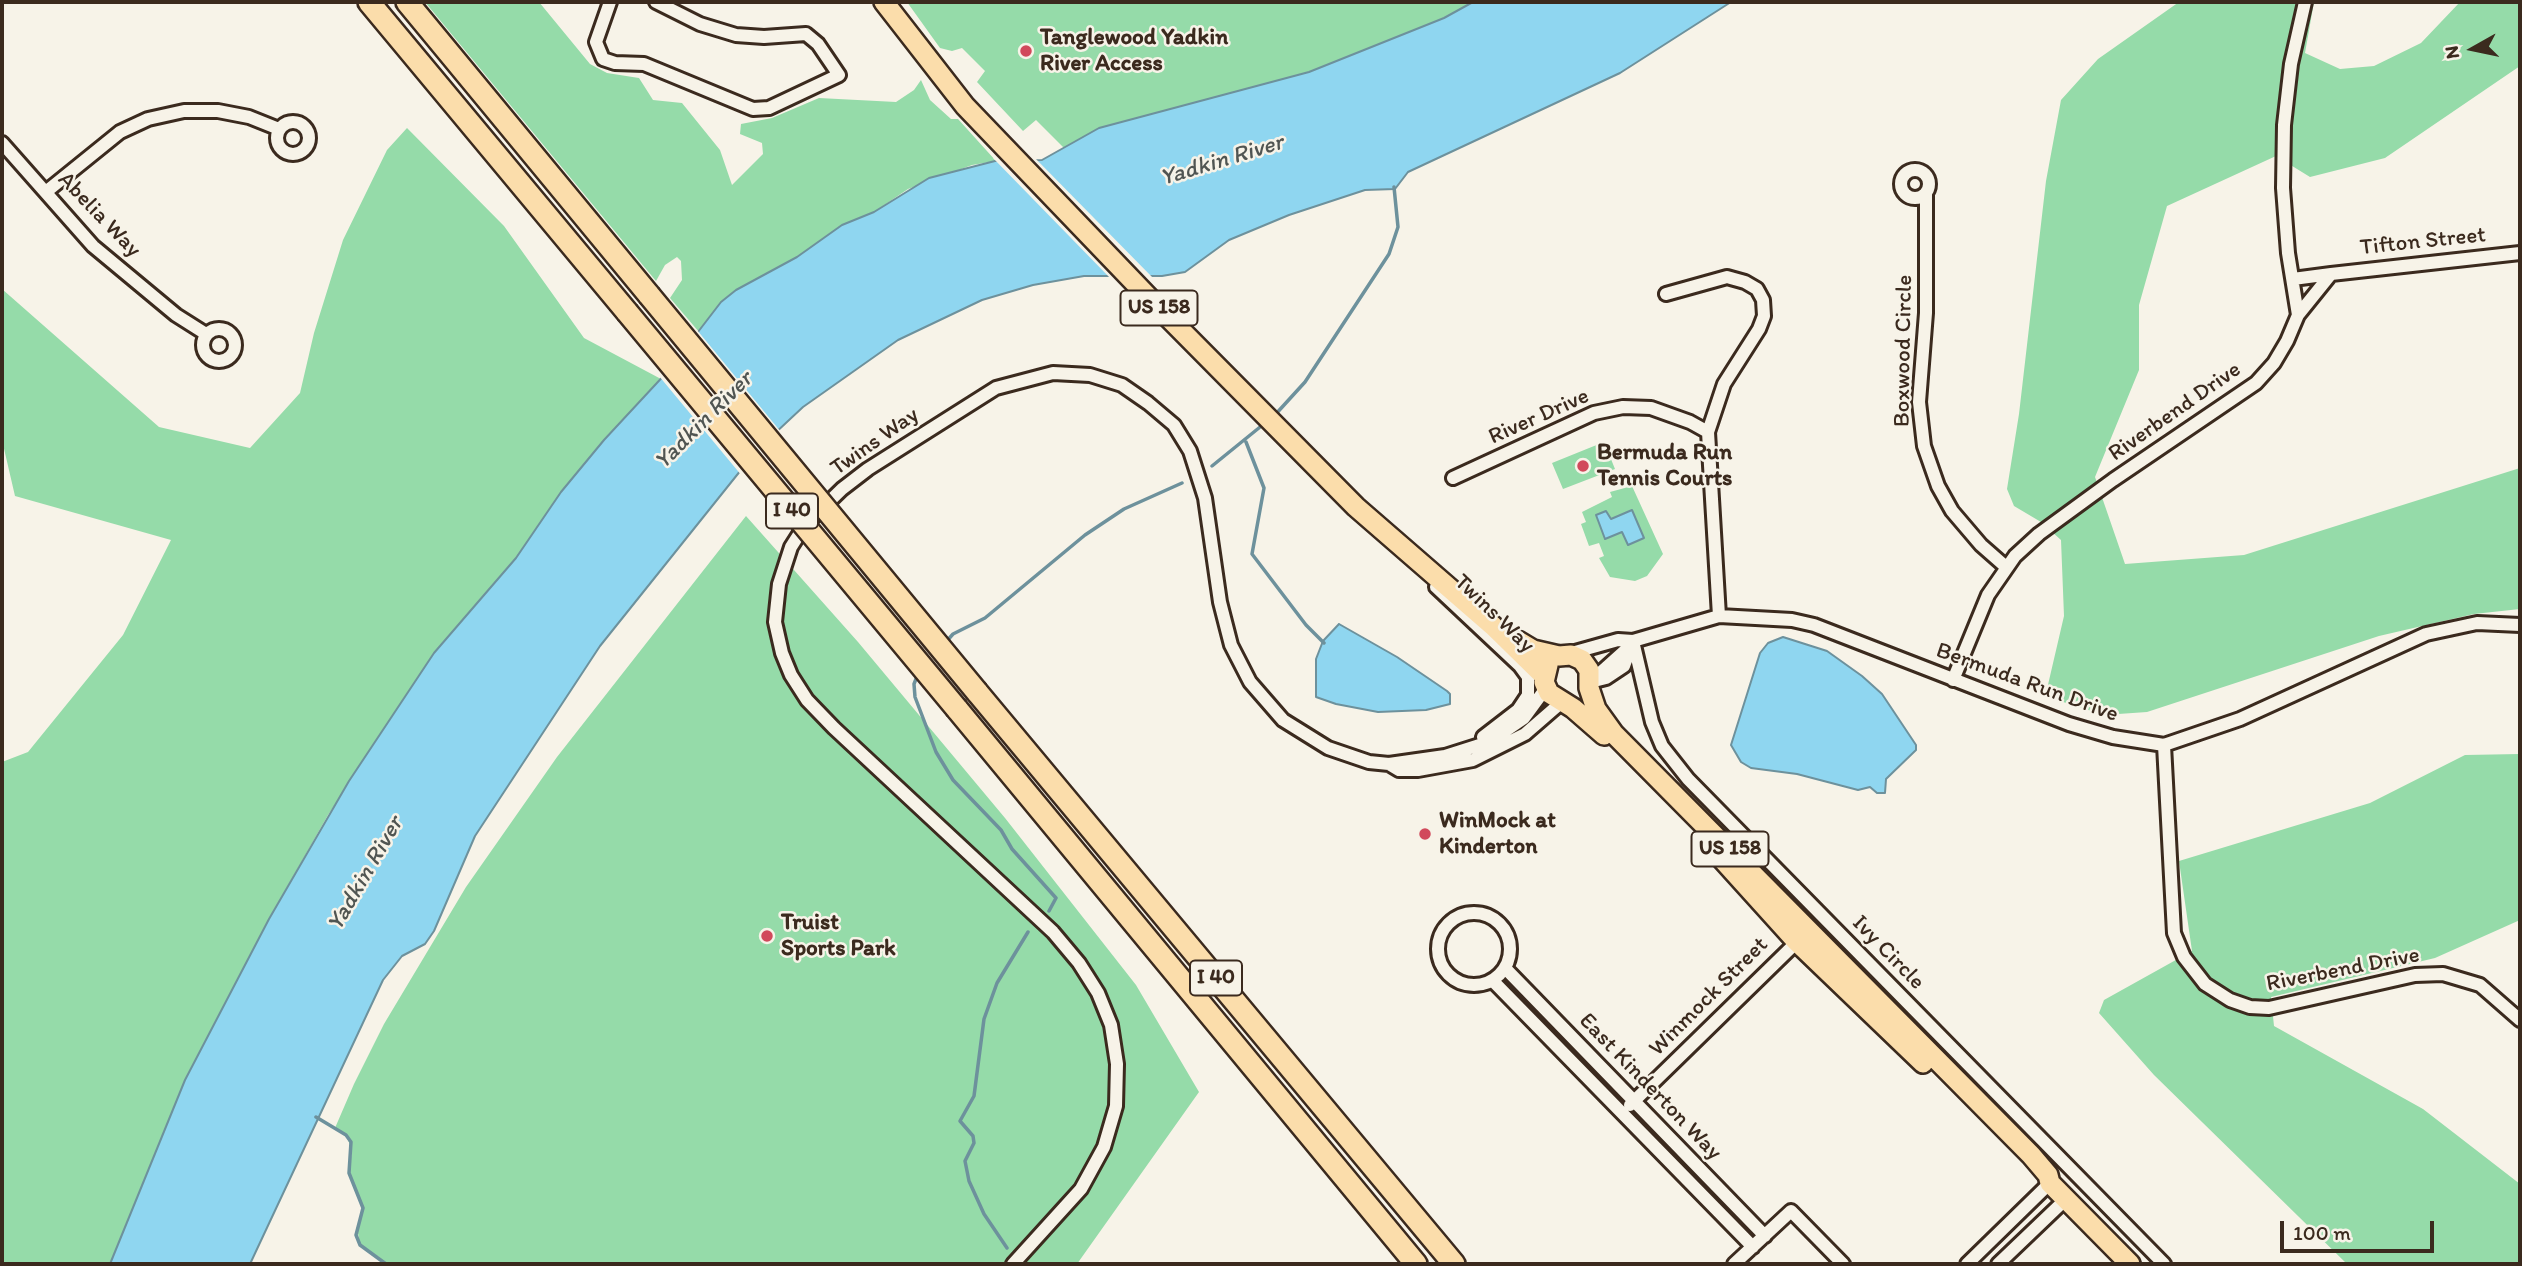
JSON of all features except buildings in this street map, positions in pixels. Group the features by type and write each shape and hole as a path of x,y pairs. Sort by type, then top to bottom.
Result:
{"highway":[{"name":"I 40","path":"369,2 1416,1264"},
{"name":"I 40","path":"407,2 1454,1264"}],"main road":[{"name":"US 158","path":"884,2 965,106 1356,507 1493,626 1545,682"},
{"name":"US 158","path":"1493,626 1533,650 1562,655"},
{"path":"1562,655 1582,660 1589,670 1590,685 1581,697 1564,702 1553,697 1545,682 1549,664 1562,655"},
{"name":"US 158","path":"1590,685 1596,709 1615,734 2031,1155 2048,1175 2050,1183 2130,1264"},
{"name":"US 158","path":"1564,702 1642,773 1796,941 2041,1181 2050,1183"}],"street":[{"path":"610,2 596,43 603,59 615,63 644,64 753,109 769,108 839,75 818,44 806,34 764,37 737,35 700,24 656,2"},
{"path":"2298,316 2283,188 2284,125 2291,64 2305,2"},
{"path":"47,191 120,132 148,119 184,111 218,111 249,117 279,129"},
{"name":"Abelia Way","path":"2,143 93,246 176,315 206,334"},
{"name":"Boxwood Circle","path":"1926,193 1926,313 1919,402 1924,446 1938,486 1952,511 1981,545 2006,567"},
{"name":"Tifton Street","path":"2293,279 2520,253"},
{"name":"Tifton Street","path":"2298,316 2331,274"},
{"path":"1666,294 1727,277 1745,282 1756,289 1763,300 1763,316 1759,329 1724,384 1708,432 1719,616"},
{"name":"Riverbend Drive","path":"1953,680 1978,618 2006,567 2039,534 2256,383 2274,363 2298,316"},
{"name":"Twins Way","path":"1013,1264 1081,1189 1104,1147 1116,1106 1117,1064 1111,1025 1098,993 1079,963 1053,932 834,728 807,700 791,675 775,622 779,584 791,547 805,525 842,489 868,469 996,388 1053,373 1090,375 1122,385 1174,425 1190,451 1205,498 1220,602 1228,634 1250,682 1283,720 1328,748 1369,762 1389,764 1437,757 1489,742 1512,728 1535,706 1545,682"},
{"name":"River Drive","path":"1453,478 1594,413 1623,407 1673,414 1708,432"},
{"name":"Twins Way","path":"1390,538 1459,612 1520,666 1528,677 1528,695 1518,710 1466,749"},
{"name":"Bermuda Run Drive","path":"1562,655 1618,640 1633,641 1719,616 1792,620 1814,625 2069,724 2113,737 2164,745 2240,719 2426,634 2477,623 2520,625"},
{"name":"Bermuda Run Drive","path":"1590,685 1633,641"},
{"name":"Ivy Circle","path":"1633,641 1652,722 1662,746 1688,779 2164,1264"},
{"name":"Twins Way","path":"1389,764 1399,770 1418,770 1473,760 1525,734 1564,702"},
{"name":"Riverbend Drive","path":"2164,745 2174,933 2184,957 2205,984 2230,1000 2250,1007 2269,1008 2415,975 2443,974 2480,985 2520,1020"},
{"path":"1472,913 1496,921 1509,943 1505,968 1492,981 1467,985 1446,971 1438,947 1449,924 1472,913"},
{"path":"1796,941 1803,937 1866,997 1882,1004"},
{"name":"Winmock Street","path":"1623,1113 1796,941"},
{"name":"East Kinderton Way","path":"1505,968 1765,1236"},
{"name":"East Kinderton Way","path":"1492,981 1753,1247"},
{"path":"1967,1264 2050,1183"},
{"path":"1998,1264 2066,1199"},
{"path":"1734,1264 1791,1211 1843,1264"}],"green space":[{"path":"425,2 539,2 590,64 607,73 639,78 653,100 682,103 720,150 732,185 763,154 762,143 740,134 741,124 772,118 819,98 896,102 914,90 921,80 930,100 951,119 958,119 996,161 972,165 908,189 874,212 842,225 797,257 736,290 715,310 699,332 670,298 682,280 681,261 677,257 665,265 656,281"},
{"path":"907,2 1473,2 1444,18 1309,72 1109,125 1064,148 1036,120 1023,131 977,82 985,71 962,48 952,51 940,48"},
{"path":"2179,2 2314,2 2305,53 2340,69 2374,66 2421,43 2460,2 2520,2 2520,66 2385,158 2310,177 2276,156 2167,206 2139,305 2139,370 2095,477 2125,564 2244,555 2520,468 2520,609 2474,614 2379,636 2147,712 2104,715 2060,701 2047,689 2064,616 2061,540 2041,522 2014,506 2007,489 2019,414 2046,181 2061,100 2098,59"},
{"path":"407,128 504,226 584,338 661,379 604,440 561,492 516,558 434,653 328,815 269,919 185,1080 110,1264 2,1264 2,762 28,752 123,635 171,540 15,496 2,440 2,289 159,427 250,448 300,393 314,333 343,240 387,150"},
{"name":"Bermuda Run Tennis Courts","path":"1604,442 1615,469 1563,489 1552,463"},
{"path":"1632,486 1663,554 1647,576 1635,581 1610,577 1599,558 1604,556 1599,543 1589,546 1581,524 1586,522 1582,512 1612,497 1610,492"},
{"name":"Truist Sports Park","path":"746,516 858,642 1005,818 1136,985 1199,1092 1077,1264 383,1264 379,1257 360,1245 357,1228 363,1208 349,1173 352,1150 346,1135 335,1128 354,1084 384,1024 466,887 557,757"},
{"path":"2520,754 2520,920 2435,958 2271,997 2274,1026 2423,1109 2520,1184 2520,1264 2347,1264 2154,1075 2099,1013 2104,1000 2192,951 2179,861 2370,803 2465,755"}],"water":[{"name":"Yadkin River","path":"1473,2 1731,2 1620,73 1408,172 1395,189 1365,190 1289,215 1229,240 1185,272 1162,276 1084,276 1033,285 982,300 898,340 803,407 757,450 600,646 475,836 434,931 425,944 402,956 383,980 250,1264 110,1264 185,1080 269,919 349,781 434,653 516,558 561,492 604,440 668,371 721,302 736,290 797,257 842,225 874,212 929,178 995,161 1042,160 1099,128 1309,72 1444,18"},
{"path":"1632,510 1644,538 1628,545 1622,532 1605,539 1596,515 1606,511 1611,519"},
{"path":"1339,624 1397,657 1447,691 1450,694 1450,704 1426,710 1378,712 1336,704 1316,697 1316,659 1323,641"},
{"path":"1783,637 1827,651 1862,676 1882,694 1916,745 1916,750 1886,779 1885,793 1877,793 1870,787 1858,790 1797,774 1751,768 1741,762 1731,745 1760,653 1768,643"}],"pier":[{"path":"1034,157 1154,279 1110,278 993,158"},
{"path":"697,330 781,432 759,453 742,476 659,376"}],"waterway":[{"path":"1274,416 1305,382 1389,254 1398,227 1394,187"},
{"path":"1212,466 1265,423"},
{"path":"1246,442 1264,488 1252,554 1306,625 1324,643"},
{"path":"946,642 953,634 985,618 1085,535 1124,509 1182,483"},
{"path":"918,674 914,684 915,697 936,752 953,780 1001,830 1012,849 1056,898 1049,911"},
{"path":"1007,1248 984,1214 969,1181 965,1161 974,1143 973,1136 960,1121 974,1096 984,1019 997,983 1028,932"},
{"path":"316,1117 346,1135 351,1142 349,1173 363,1208 356,1235 360,1245 386,1264"}],"place":[{"name":"Tanglewood Yadkin River Access","path":"1026,51"},
{"name":"Bermuda Run Tennis Courts","path":"1583,466"},
{"name":"WinMock at Kinderton","path":"1425,834"},
{"name":"Truist Sports Park","path":"767,936"}]}
